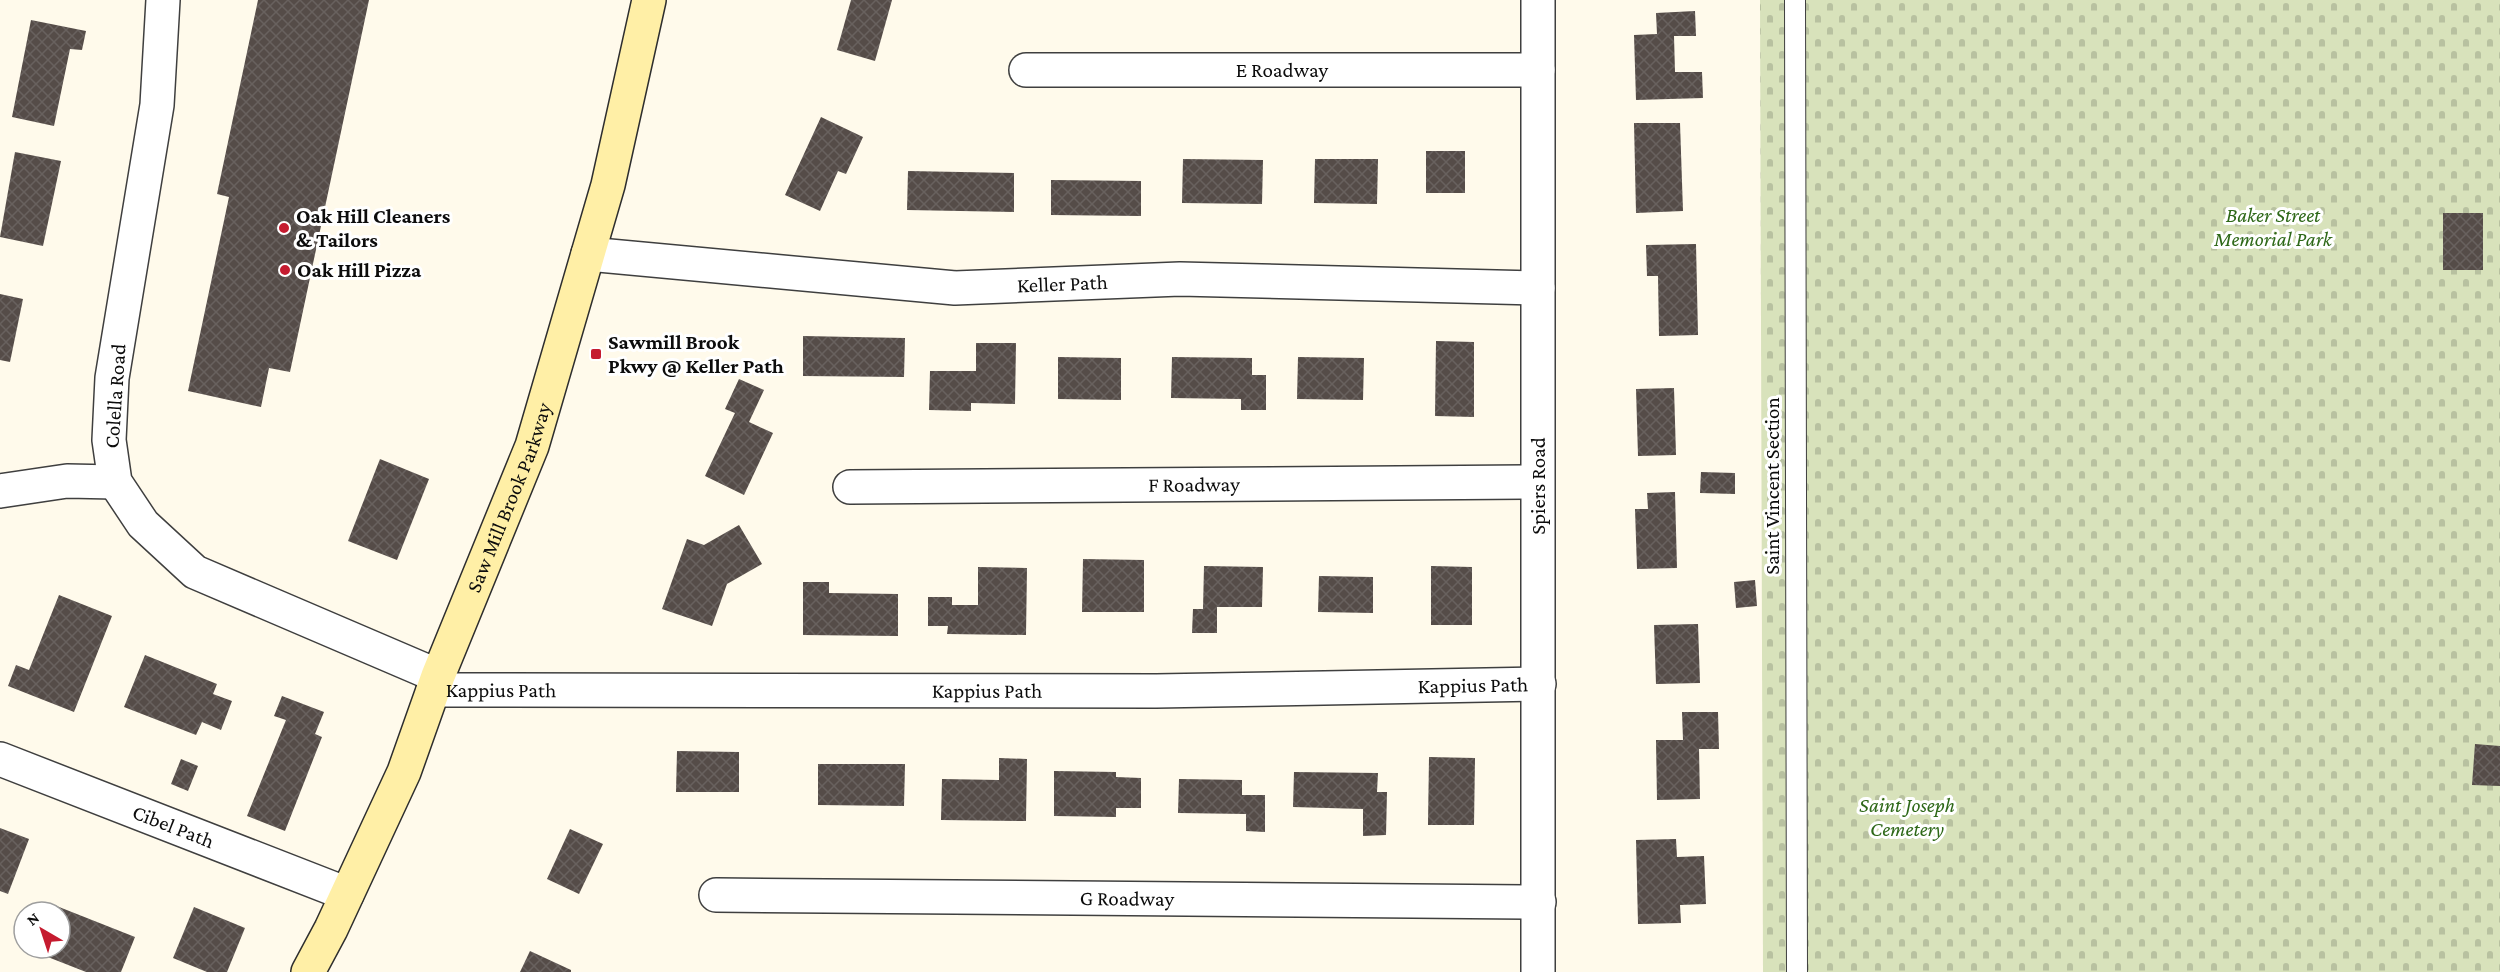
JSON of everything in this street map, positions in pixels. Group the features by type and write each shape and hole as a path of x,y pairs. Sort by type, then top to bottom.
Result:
{"street":[{"name":"Colella Road","path":"163,0 157,105 112,378 109,440 115,482 143,524 195,572 435,683"},
{"name":"Saw Mill Brook Parkway","path":"308,972 404,772 435,683 532,446 608,185 649,0"},
{"name":"Spiers Road","path":"1538,0 1538,972"},
{"name":"E Roadway","path":"1026,70 1538,70"},
{"name":"Keller Path","path":"588,254 955,288 1180,279 1538,288"},
{"path":"0,490 67,481 115,482"},
{"name":"F Roadway","path":"850,487 1538,482"},
{"name":"Kappius Path","path":"435,683 1156,691 1539,684"},
{"name":"Cibel Path","path":"0,759 347,894"},
{"name":"G Roadway","path":"716,895 1539,902"}],"lane":[{"name":"Saint Vincent Section","path":"1795,0 1797,972"}],"green space":[{"name":"Baker Street Memorial Park","path":"1760,0 2500,0 2500,972 1763,972"}],"building":[{"path":"258,0 369,0 290,372 269,368 261,407 188,391 229,197 217,194"},
{"path":"851,0 892,0 875,61 837,50"},
{"path":"1695,11 1696,36 1674,36 1675,72 1702,72 1703,98 1636,100 1634,35 1657,34 1656,13"},
{"path":"31,20 86,31 82,50 70,49 54,126 12,117"},
{"path":"821,117 863,137 846,174 838,171 820,211 785,195"},
{"path":"1634,123 1680,123 1683,211 1636,213"},
{"path":"1426,151 1465,151 1465,193 1426,193"},
{"path":"15,152 61,161 43,246 0,237"},
{"path":"1183,159 1263,160 1262,204 1182,203"},
{"path":"1315,159 1378,159 1377,204 1314,203"},
{"path":"908,171 1014,173 1014,212 907,210"},
{"path":"1051,180 1141,181 1141,216 1051,215"},
{"path":"2443,213 2483,213 2483,270 2443,270"},
{"path":"1696,244 1698,335 1659,336 1658,276 1647,276 1646,245"},
{"path":"0,294 23,299 10,362 0,360"},
{"path":"803,336 905,338 904,377 803,376"},
{"path":"1436,341 1474,342 1474,417 1435,416"},
{"path":"976,343 1016,343 1015,404 971,403 971,411 929,410 930,371 976,371"},
{"path":"1058,357 1121,358 1121,400 1058,399"},
{"path":"1172,357 1252,358 1252,375 1266,375 1266,410 1241,410 1241,399 1171,398"},
{"path":"1298,357 1364,358 1363,400 1297,399"},
{"path":"739,379 764,390 749,422 773,433 744,495 705,476 735,413 725,409"},
{"path":"1674,388 1676,455 1638,456 1636,389"},
{"path":"380,459 429,479 397,560 348,541"},
{"path":"1701,472 1735,473 1735,494 1700,493"},
{"path":"1675,492 1677,568 1637,569 1635,509 1648,509 1647,493"},
{"path":"739,525 762,564 727,584 712,626 662,609 687,539 704,545"},
{"path":"1083,559 1144,560 1144,612 1082,612"},
{"path":"1204,566 1263,567 1262,607 1217,607 1217,633 1192,633 1193,609 1203,609"},
{"path":"1431,566 1472,567 1472,625 1431,625"},
{"path":"978,567 1027,568 1026,635 947,634 948,626 928,626 928,597 952,597 952,605 978,605"},
{"path":"1319,576 1373,577 1373,613 1318,612"},
{"path":"1755,580 1757,606 1736,608 1734,582"},
{"path":"803,582 829,582 829,593 898,594 898,636 803,635"},
{"path":"59,595 112,616 74,712 8,686 16,665 29,670"},
{"path":"1698,624 1700,683 1656,684 1654,625"},
{"path":"145,655 217,684 213,694 232,701 221,730 202,722 196,735 124,707"},
{"path":"282,696 324,712 315,734 322,737 285,831 247,816 286,720 274,716"},
{"path":"1682,712 1718,712 1719,749 1699,749 1700,799 1657,800 1656,740 1683,740"},
{"path":"2475,744 2500,746 2500,786 2472,785"},
{"path":"677,751 739,752 739,792 676,792"},
{"path":"1429,757 1475,758 1474,825 1428,825"},
{"path":"999,758 1027,759 1026,821 941,820 942,779 999,780"},
{"path":"181,759 198,766 188,791 171,784"},
{"path":"818,764 905,764 904,806 818,805"},
{"path":"1054,771 1116,772 1116,777 1141,778 1141,808 1116,808 1116,817 1054,816"},
{"path":"1294,772 1378,773 1377,792 1387,792 1386,835 1363,836 1363,809 1293,807"},
{"path":"1179,779 1242,780 1242,795 1265,795 1265,832 1246,831 1246,814 1178,813"},
{"path":"0,828 29,839 8,894 0,891"},
{"path":"570,829 603,844 579,894 547,879"},
{"path":"1676,839 1677,857 1704,856 1706,904 1680,905 1681,923 1638,924 1636,840"},
{"path":"194,907 245,928 227,972 207,972 173,958"},
{"path":"72,912 135,937 121,972 86,972 55,960 72,960"},
{"path":"530,951 571,970 571,972 520,972"}],"place":[{"name":"Oak Hill Cleaners & Tailors","path":"284,228"},
{"name":"Oak Hill Pizza","path":"285,270"},
{"name":"Sawmill Brook Pkwy @ Keller Path","path":"596,354"}],"park label":[{"name":"Saint Joseph Cemetery","path":"1907,817"}]}
